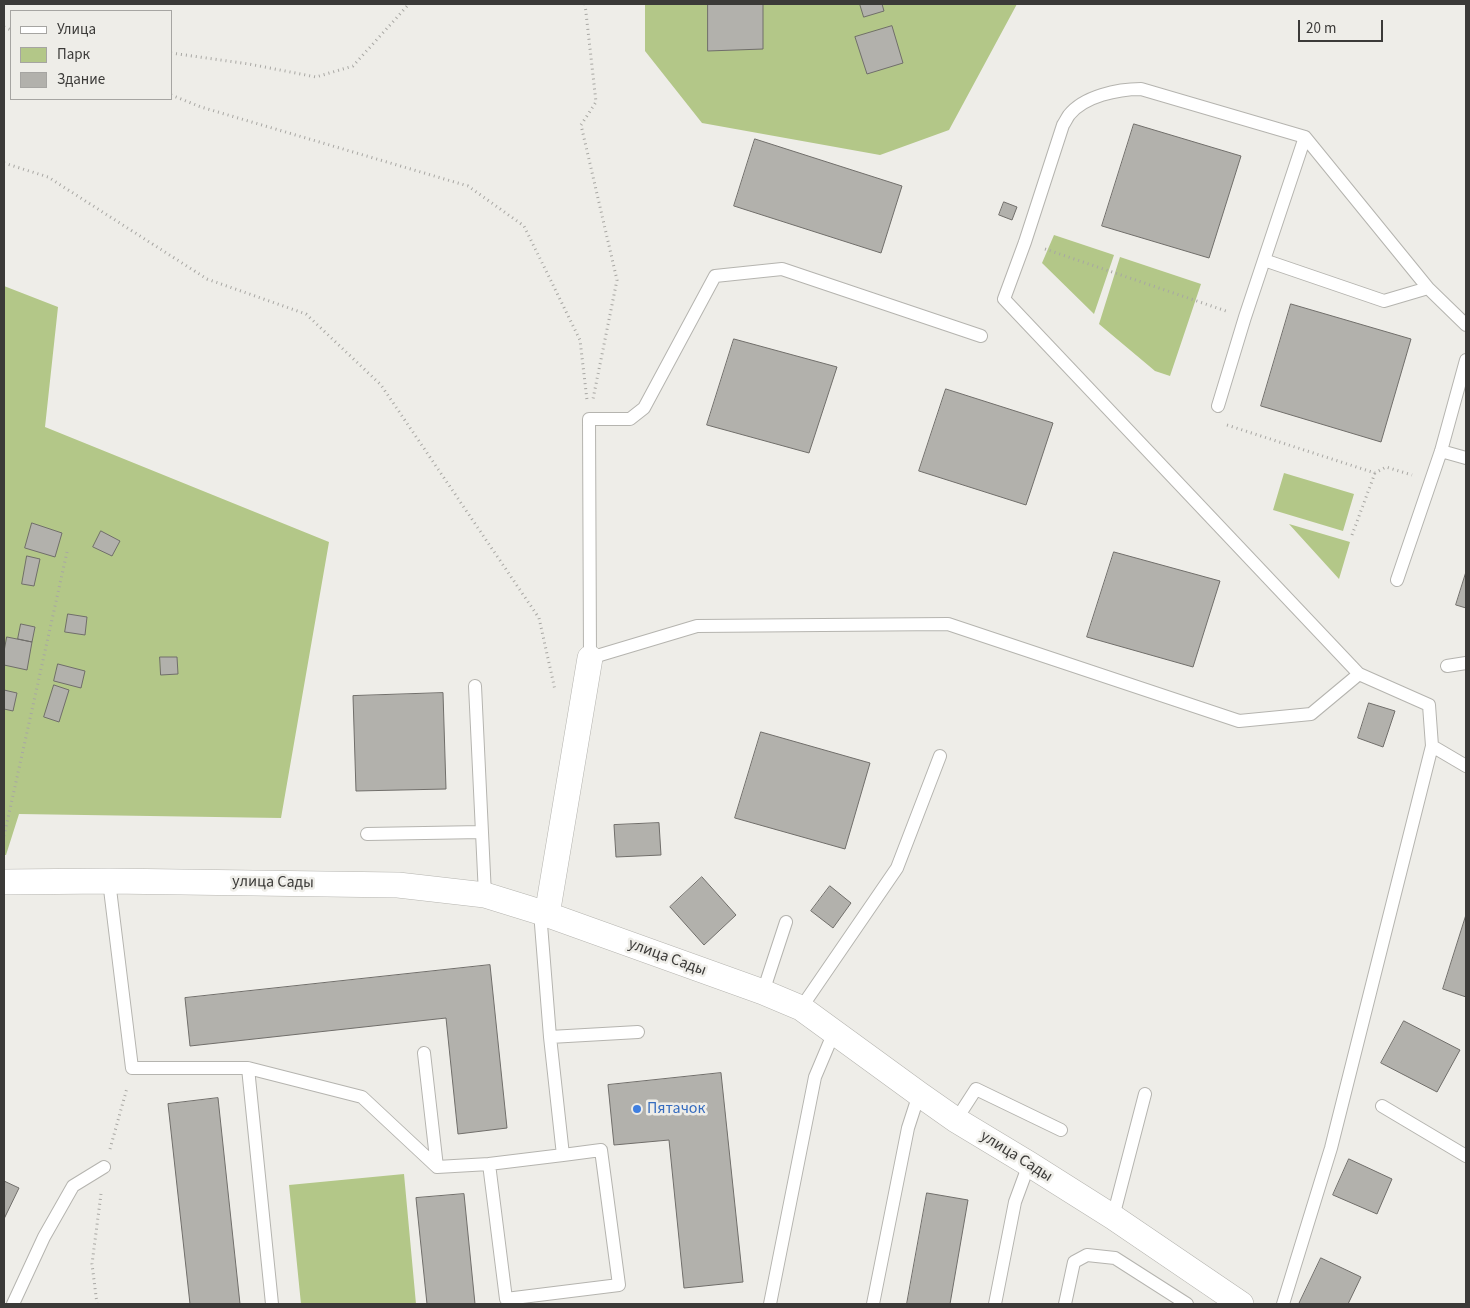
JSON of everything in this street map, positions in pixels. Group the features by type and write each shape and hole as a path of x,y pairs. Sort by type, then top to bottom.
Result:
{"street":[{"path":"543,913 590,658"},
{"name":"улица Сады","path":"4,882 109,881 398,885 485,895 543,913 763,992 801,1008 956,1120 1113,1217 1241,1304"}],"lane":[{"path":"1283,1304 1331,1148 1432,746 1429,705 1359,674 1004,299 1026,242 1069,114 1082,103 1115,91 1141,89 1305,136 1428,288 1466,324"},
{"path":"1218,406 1245,317 1305,136"},
{"path":"1264,260 1384,301 1428,288"},
{"path":"981,336 782,268 715,276 644,408 630,419 589,419 590,658 697,626 948,624 1239,721 1311,714 1359,674"},
{"path":"1397,580 1441,451 1466,360"},
{"path":"1441,451 1466,458"},
{"path":"1447,666 1466,663"},
{"path":"474,686 485,895"},
{"path":"1432,746 1466,766"},
{"path":"801,1008 897,868 940,756"},
{"path":"367,834 482,832"},
{"path":"109,881 132,1068 248,1068 362,1097 437,1167 489,1164 601,1150 619,1285 506,1299 489,1164"},
{"path":"543,913 550,1037 563,1155"},
{"path":"763,992 786,922"},
{"path":"550,1037 638,1032"},
{"path":"770,1304 815,1077 834,1032"},
{"path":"424,1053 437,1167"},
{"path":"248,1068 272,1304"},
{"path":"956,1120 976,1089 1061,1130"},
{"path":"874,1304 908,1128 919,1094"},
{"path":"1113,1217 1145,1094"},
{"path":"1382,1106 1466,1156"},
{"path":"995,1304 1015,1202 1029,1164"},
{"path":"13,1304 44,1236 73,1186 104,1167"},
{"path":"1065,1304 1074,1262 1087,1255 1115,1258 1188,1304"}],"path":[{"path":"172,53 316,76 353,66 409,4"},
{"path":"585,4 596,102 581,125 617,280 589,419"},
{"path":"172,95 201,107 468,186 524,226 580,340 589,419"},
{"path":"4,163 48,177 206,279 306,314 381,385 540,618 556,694"},
{"path":"1026,242 1245,317"},
{"path":"1218,406 1213,421 1375,473 1386,468 1431,481"},
{"path":"1352,535 1375,473"},
{"path":"4,836 67,552"}],"green space":[{"path":"645,4 1017,4 949,130 880,155 702,123 645,51"},
{"path":"1054,235 1114,255 1094,314 1042,263"},
{"path":"1120,257 1201,284 1170,376 1155,371 1099,324"},
{"path":"4,286 58,307 45,427 329,542 281,818 19,814 6,855 4,855"},
{"path":"1284,473 1354,494 1343,531 1273,510"},
{"path":"1289,524 1350,542 1339,579"},
{"path":"404,1174 416,1304 301,1304 289,1185"}],"building":[{"path":"708,4 763,4 763,49 708,51"},
{"path":"860,4 882,4 884,11 864,17"},
{"path":"892,26 903,63 867,74 855,37"},
{"path":"1134,124 1241,156 1209,258 1102,226"},
{"path":"755,139 902,186 881,253 734,206"},
{"path":"1004,202 1017,207 1012,220 999,215"},
{"path":"1291,304 1411,339 1381,442 1261,406"},
{"path":"734,339 837,367 809,453 707,425"},
{"path":"946,389 1053,423 1026,505 919,471"},
{"path":"32,523 62,533 55,557 25,548"},
{"path":"101,531 120,541 112,556 93,547"},
{"path":"1114,552 1220,581 1193,667 1087,637"},
{"path":"27,556 40,559 34,586 22,584"},
{"path":"1466,572 1466,608 1456,605"},
{"path":"68,614 87,617 85,635 65,632"},
{"path":"21,624 35,627 32,642 18,639"},
{"path":"7,637 32,642 27,670 4,665"},
{"path":"160,657 177,657 178,674 161,675"},
{"path":"58,664 85,671 81,688 54,681"},
{"path":"54,685 69,690 59,722 44,717"},
{"path":"4,690 17,693 13,711 4,709"},
{"path":"443,693 446,789 356,791 353,696"},
{"path":"1369,703 1395,711 1383,747 1358,738"},
{"path":"761,732 870,763 845,849 735,818"},
{"path":"659,823 661,855 616,857 614,825"},
{"path":"702,877 736,915 704,945 670,907"},
{"path":"830,886 851,903 833,928 811,911"},
{"path":"1466,915 1466,997 1443,989"},
{"path":"490,965 507,1128 458,1134 446,1018 190,1046 185,998"},
{"path":"1404,1021 1460,1050 1437,1092 1381,1063"},
{"path":"721,1073 743,1282 684,1288 669,1140 614,1145 608,1085"},
{"path":"218,1098 240,1304 190,1304 168,1104"},
{"path":"1349,1159 1392,1179 1377,1214 1333,1195"},
{"path":"4,1181 19,1188 4,1219"},
{"path":"927,1193 968,1200 950,1304 907,1304"},
{"path":"464,1194 475,1304 427,1304 416,1198"},
{"path":"1321,1258 1361,1277 1348,1304 1299,1304"}],"place":[{"name":"Пятачок","path":"637,1109"}]}
